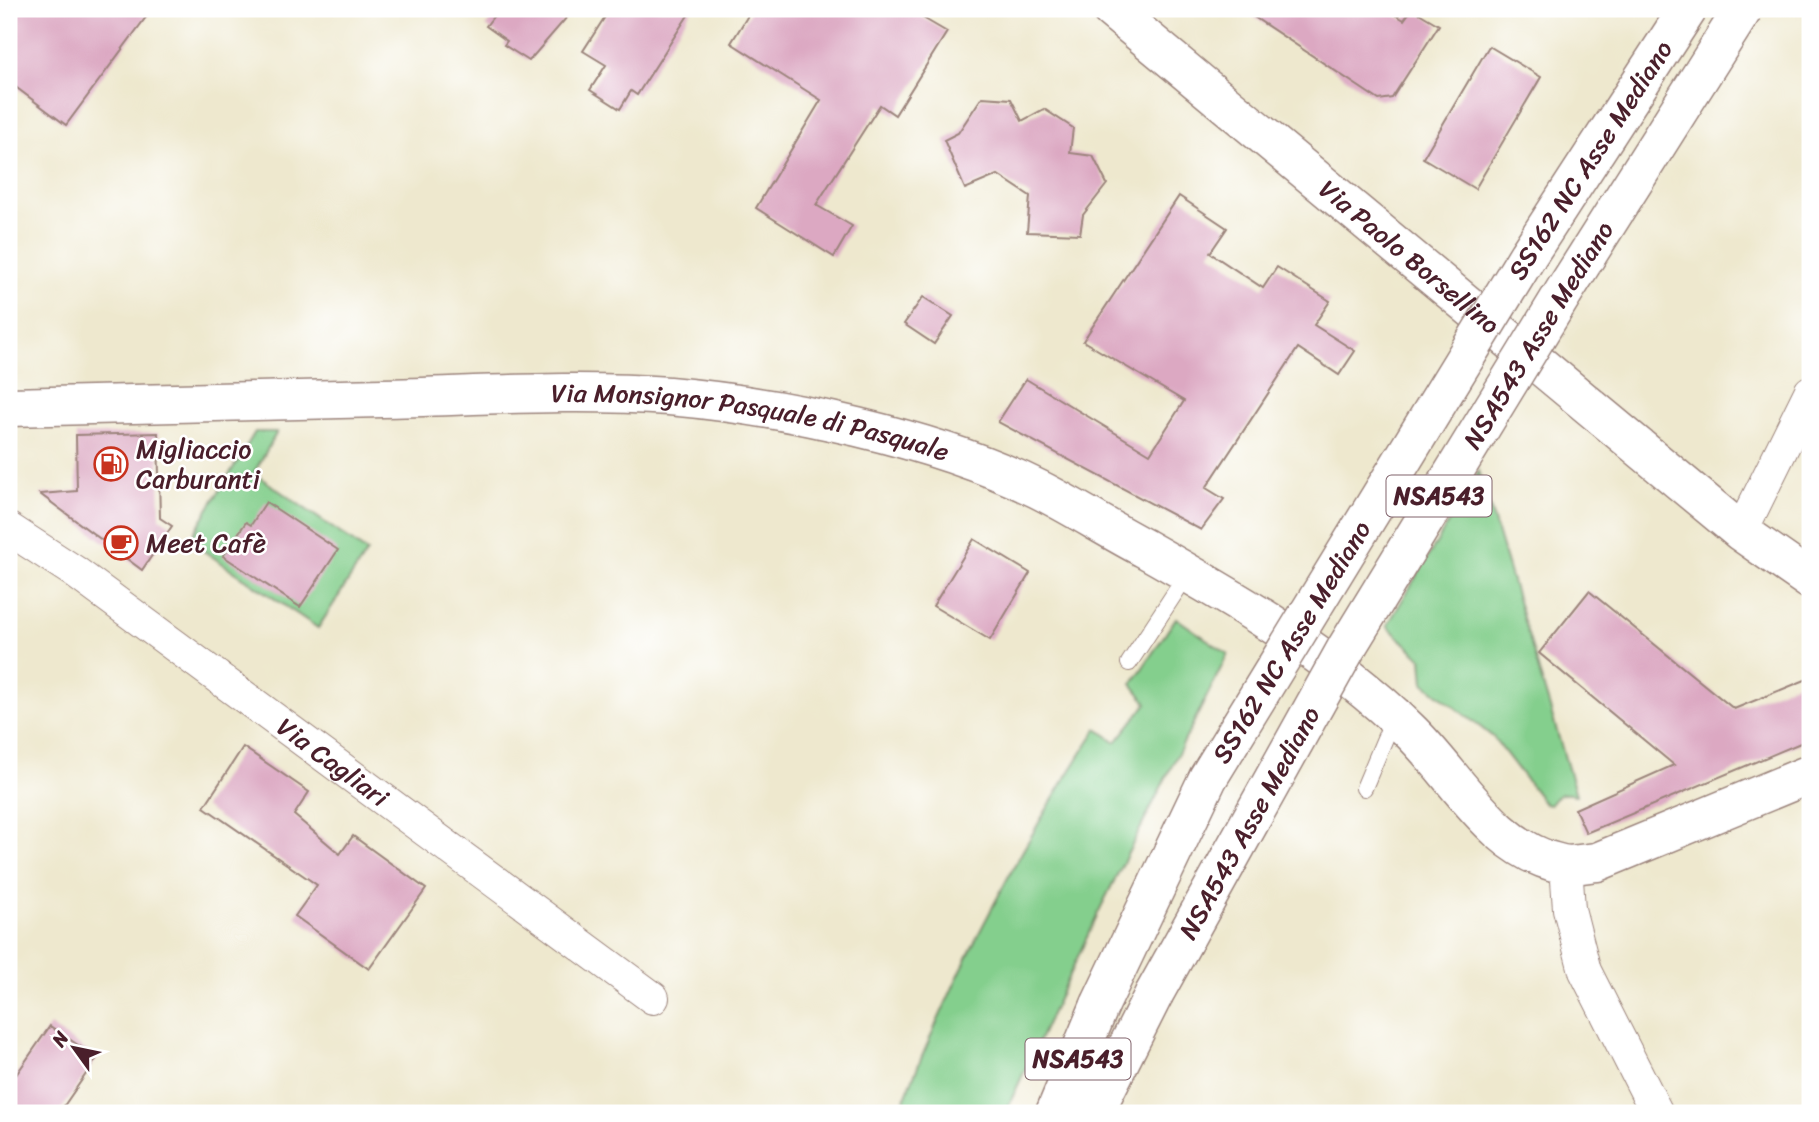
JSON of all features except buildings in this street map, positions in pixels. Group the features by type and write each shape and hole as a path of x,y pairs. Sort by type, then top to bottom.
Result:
{"main road":[{"name":"Via Paolo Borsellino","path":"1111,9 1741,532 1810,580"},
{"name":"SS162 NC Asse Mediano","path":"1055,1113 1100,1005 1208,778 1522,266 1688,9"},
{"name":"NSA543 Asse Mediano","path":"1094,1113 1154,994 1347,647 1565,290 1743,9"},
{"name":"Via Monsignor Pasquale di Pasquale","path":"9,407 567,394 668,396 816,419 934,448 993,469 1038,489 1188,573 1308,648 1403,724 1459,789 1498,828 1531,854 1566,865"},
{"path":"1566,865 1597,862 1810,774"}],"street":[{"path":"1741,532 1810,392"},
{"name":"Via Cagliari","path":"9,529 75,572 653,998"},
{"path":"1566,865 1569,909 1585,971 1657,1113"}],"lane":[{"path":"1129,663 1188,573"},
{"path":"1364,788 1403,724"}],"green space":[{"path":"255,432 277,432 254,473 367,552 318,628 189,541"},
{"path":"1479,471 1576,795 1561,794 1550,805 1545,804 1493,737 1424,683 1422,659 1387,626"},
{"path":"1176,618 1228,654 1101,907 1005,1113 899,1113 941,1013 1013,868 1097,729 1116,742 1147,703 1132,684"}],"place":[{"name":"Migliaccio Carburanti","path":"111,464"},
{"name":"Meet Cafè","path":"121,543"}]}
